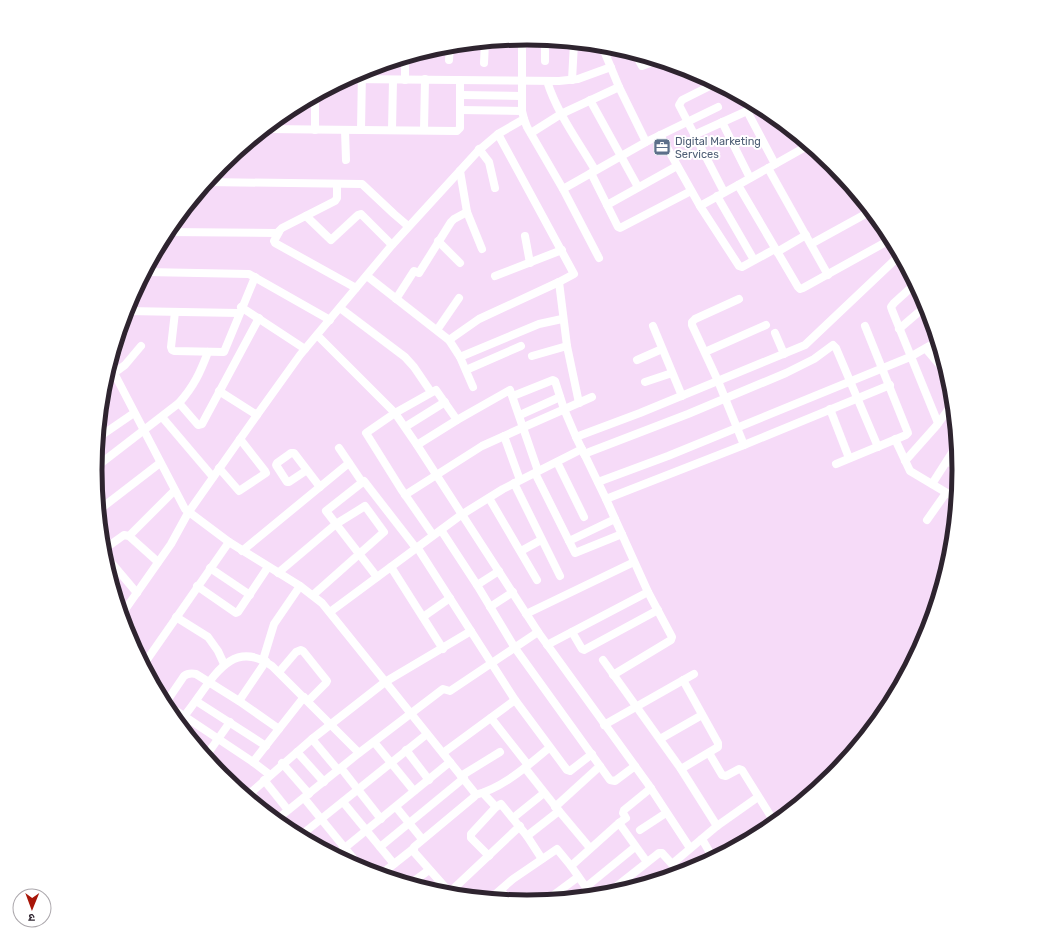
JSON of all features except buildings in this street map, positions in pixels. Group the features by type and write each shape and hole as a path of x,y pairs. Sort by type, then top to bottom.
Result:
{"street":[{"path":"522,45 523,115 530,133 563,189 599,258"},
{"path":"545,46 545,61"},
{"path":"484,63 485,48"},
{"path":"572,80 574,48"},
{"path":"449,60 450,52"},
{"path":"604,52 619,87 646,142"},
{"path":"638,60 642,66 650,63"},
{"path":"405,63 405,80"},
{"path":"368,76 393,80 425,79 547,81 572,80 610,67"},
{"path":"361,130 362,78"},
{"path":"424,130 425,79"},
{"path":"392,130 393,80"},
{"path":"277,127 315,130 459,130 460,80"},
{"path":"547,81 553,98 593,172 618,227 621,228 691,191"},
{"path":"710,86 680,103 680,108 724,192"},
{"path":"530,133 561,114 619,87"},
{"path":"460,95 522,96"},
{"path":"590,100 638,187"},
{"path":"315,102 315,130"},
{"path":"563,189 646,142 718,107"},
{"path":"694,135 751,109"},
{"path":"460,110 523,115"},
{"path":"747,111 771,166 806,236 828,275"},
{"path":"126,609 171,544 188,512 256,415 305,349 408,226 479,149 523,115"},
{"path":"722,122 750,178"},
{"path":"345,130 346,160"},
{"path":"449,340 479,319 574,274 498,134"},
{"path":"660,135 691,191 738,266 742,267 806,236"},
{"path":"700,206 805,147"},
{"path":"479,149 489,162 495,188"},
{"path":"607,205 677,166"},
{"path":"460,171 467,212 482,249"},
{"path":"215,182 357,184 366,186 389,210 408,226"},
{"path":"337,184 336,200 282,228 274,241 275,244 356,288"},
{"path":"738,185 800,289 886,242"},
{"path":"717,196 754,260"},
{"path":"396,299 414,271 419,273 438,241 454,219 467,212"},
{"path":"811,244 867,213"},
{"path":"306,216 331,240 358,215 361,214 392,245"},
{"path":"175,232 279,232"},
{"path":"525,236 530,263"},
{"path":"438,241 460,263"},
{"path":"495,276 562,250"},
{"path":"576,437 640,413 798,348 810,341 896,259"},
{"path":"151,272 245,273 255,277 330,320"},
{"path":"367,276 449,340 460,357 473,387"},
{"path":"175,312 171,347 172,350 208,352 225,351 240,310 255,277"},
{"path":"559,282 562,320 580,402"},
{"path":"911,288 892,307 910,357 938,423"},
{"path":"437,330 459,298"},
{"path":"739,299 695,319 692,322 692,325 718,381 744,445"},
{"path":"340,308 405,357 414,367 430,392"},
{"path":"133,311 175,312 240,310 259,318 305,349"},
{"path":"900,329 921,310"},
{"path":"179,403 198,425 200,425 259,318"},
{"path":"460,357 539,324 562,320"},
{"path":"705,352 766,325"},
{"path":"653,326 682,396"},
{"path":"836,464 906,435 908,431 865,326"},
{"path":"775,333 784,354"},
{"path":"317,336 395,413 538,632 651,788 690,848"},
{"path":"598,482 910,357 933,344"},
{"path":"330,612 461,515 517,482 583,451 688,414 725,398 814,359 833,345 836,348 878,447"},
{"path":"115,368 134,356 141,346"},
{"path":"466,370 521,346"},
{"path":"532,356 567,346"},
{"path":"637,360 662,349"},
{"path":"926,349 939,364"},
{"path":"102,462 179,403 189,392 197,378 208,352"},
{"path":"645,382 672,373"},
{"path":"114,374 174,491 188,512 242,551 313,595 330,612 450,762 479,794 496,807"},
{"path":"513,396 553,380 555,381 564,409 576,437 648,592 672,636 671,640 613,675"},
{"path":"606,499 744,445 890,385"},
{"path":"433,535 405,495 366,433 395,413 430,392 437,390 456,420"},
{"path":"417,445 456,420 509,390 511,391 520,415 537,472 574,552 577,553 622,534"},
{"path":"220,391 256,415"},
{"path":"520,415 560,397"},
{"path":"405,495 482,446 592,397"},
{"path":"405,427 445,402"},
{"path":"830,409 850,458"},
{"path":"905,461 948,410"},
{"path":"104,434 134,414"},
{"path":"162,417 213,477"},
{"path":"504,436 517,482 541,540 560,576"},
{"path":"219,468 239,491 266,473 240,438"},
{"path":"895,439 910,471 952,496"},
{"path":"339,448 362,482 364,481 416,548 493,664 515,700 549,748 568,771 592,754"},
{"path":"932,484 952,452"},
{"path":"946,461 952,464"},
{"path":"557,462 584,517"},
{"path":"104,507 160,463"},
{"path":"242,551 349,463"},
{"path":"307,470 320,487"},
{"path":"362,482 326,511 377,577"},
{"path":"129,536 174,491"},
{"path":"927,520 946,493"},
{"path":"489,498 538,580"},
{"path":"278,573 336,524 365,506 384,532 313,595"},
{"path":"569,541 615,519"},
{"path":"440,530 477,585 515,648 610,780 613,781 635,766"},
{"path":"110,545 124,535 129,536 158,562"},
{"path":"521,551 541,540"},
{"path":"147,660 229,542"},
{"path":"526,614 634,562"},
{"path":"197,586 236,613 250,596 268,567"},
{"path":"391,567 443,648"},
{"path":"210,568 250,596"},
{"path":"477,585 499,571"},
{"path":"115,572 137,593"},
{"path":"239,702 264,661 274,624 300,586"},
{"path":"490,607 513,592"},
{"path":"547,645 648,592"},
{"path":"423,617 450,598"},
{"path":"572,632 584,650 658,610"},
{"path":"176,617 208,637 218,651 224,664"},
{"path":"250,793 312,739 385,682 471,631"},
{"path":"281,816 443,689 450,691 493,664 538,632"},
{"path":"253,762 279,729 306,699 327,681 301,650 296,652 279,672"},
{"path":"183,719 208,683 224,664 240,657 247,656 264,661 279,672 360,753"},
{"path":"603,660 681,769 717,826"},
{"path":"169,698 184,676 187,673 192,673 279,729"},
{"path":"604,725 694,674"},
{"path":"681,769 717,748 718,745 683,680"},
{"path":"443,753 515,700"},
{"path":"196,701 266,746"},
{"path":"178,712 253,762 267,777 288,810"},
{"path":"660,739 702,715"},
{"path":"491,718 544,793 590,848"},
{"path":"209,751 230,722"},
{"path":"305,832 427,734"},
{"path":"312,739 358,789 381,819"},
{"path":"374,742 414,791"},
{"path":"386,870 413,849 422,839 479,794 503,783 549,748"},
{"path":"406,750 429,780"},
{"path":"297,752 324,782"},
{"path":"380,847 463,777 500,752"},
{"path":"709,753 722,775 726,776 739,769 742,770 771,818"},
{"path":"341,851 450,762"},
{"path":"282,764 307,796 321,819 352,857"},
{"path":"527,836 557,809 600,766"},
{"path":"571,866 626,818 623,813 624,810 651,788"},
{"path":"513,818 544,793"},
{"path":"672,864 717,826 758,797"},
{"path":"343,802 394,864"},
{"path":"488,856 470,836 498,804 503,805 520,826 542,859"},
{"path":"396,807 422,839"},
{"path":"640,830 666,813"},
{"path":"619,823 647,862"},
{"path":"452,888 520,826"},
{"path":"702,839 710,853"},
{"path":"586,887 635,847"},
{"path":"413,849 429,870 445,887"},
{"path":"496,894 557,849 588,890"},
{"path":"618,885 661,852 676,868"},
{"path":"415,880 429,870"},
{"path":"557,894 578,877"},
{"path":"501,890 504,894"}],"place":[{"name":"Digital Marketing Services","path":"662,147"}]}
